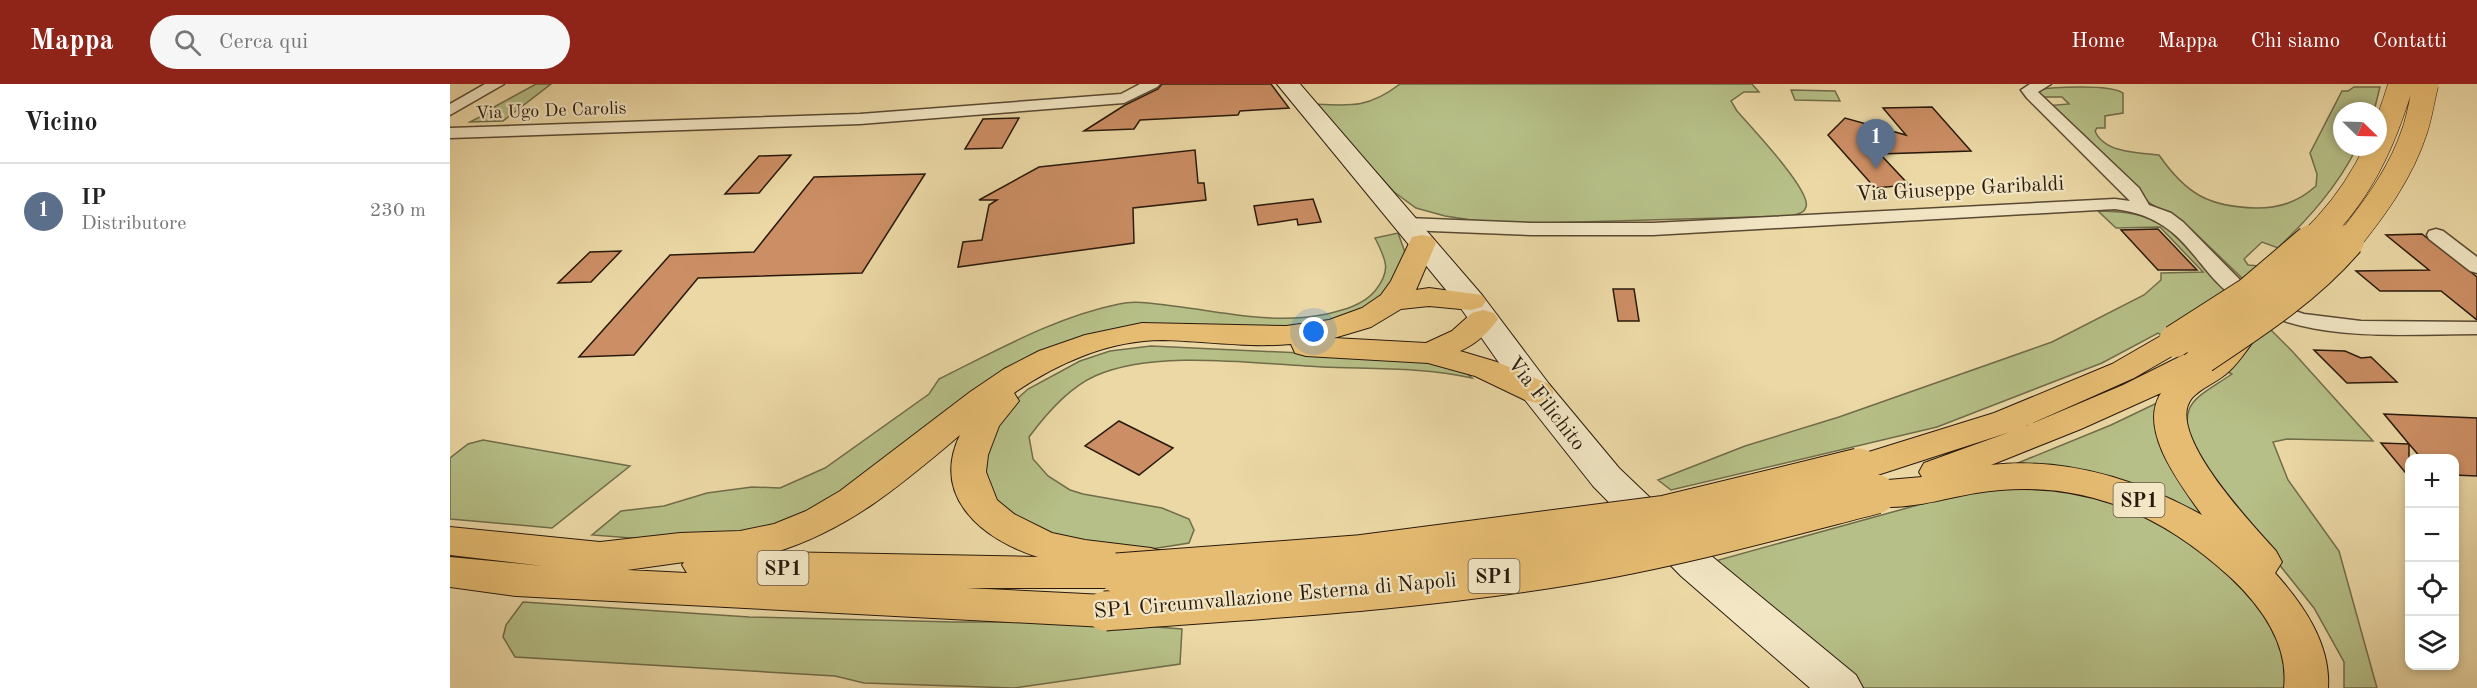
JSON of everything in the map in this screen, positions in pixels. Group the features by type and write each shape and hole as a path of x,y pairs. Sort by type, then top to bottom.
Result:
{"highway":[{"name":"SP1 Circumvallazione Esterna di Napoli","path":"450,572 516,580 1105,611 1354,591 1526,573 1663,548 1867,481 2091,414 2146,388 2198,354 2259,288 2320,234 2343,208 2374,159 2394,113 2401,84"},
{"path":"2328,688 2319,643 2308,620 2196,479 2173,435 2170,418 2173,399 2186,386 2198,354 2248,328 2320,272 2369,217 2387,191 2411,141 2419,119 2426,84"},
{"path":"594,558 692,548 731,547 781,536 817,522 850,504 891,474 1003,385 1037,363 1075,347 1116,336 1158,331 1307,335 1345,326 1375,313 1392,301 1410,272 1414,234"},
{"path":"1392,301 1429,297 1477,310 1463,338 1430,353"},
{"path":"1130,568 1090,555 1052,547 1017,533 983,508 966,472 974,440 995,408 1017,388 1079,355 1111,346 1148,341 1430,353 1486,369 1537,392"},
{"name":"SP1","path":"1867,481 1948,487 1979,480 2026,475 2064,478 2104,487 2149,503 2187,523 2234,555 2258,579 2283,610 2298,638 2306,658 2306,688"},
{"name":"SP1 Circumvallazione Esterna di Napoli","path":"450,541 594,558 777,568 928,573 1220,567 1357,555 1666,515 1867,481"}],"street":[{"path":"450,111 496,84"},
{"name":"Via Ugo De Carolis","path":"450,133 916,116 1124,98 1133,96 1152,84"},
{"name":"Via Filichito","path":"1288,84 1477,310 1537,392 1606,477 1695,566 1841,688"},
{"path":"2030,86 2133,192 2140,202 2140,208"},
{"name":"Via Giuseppe Garibaldi","path":"1414,234 1531,229 1653,229 2102,204 2140,208 2162,216 2175,225 2234,287 2252,301 2290,318 2341,325 2477,328"},
{"path":"2436,235 2477,267"}],"green space":[{"path":"536,84 551,84 503,121 470,122 495,110 498,108 494,107"},
{"path":"1400,84 1752,84 1759,92 1744,92 1731,101 1790,173 1805,199 1806,207 1802,212 1791,216 1544,223 1478,221 1445,216 1416,208 1394,192 1314,104 1359,104 1379,98"},
{"path":"2094,87 2123,93 2123,113 2105,116 2105,128 2097,128 2095,131 2100,138 2114,148 2159,155 2189,189 2200,196 2225,205 2273,207 2302,196 2316,186 2317,174 2310,153 2333,108 2333,156 2352,156 2322,201 2278,248 2262,242 2244,259 2248,265 2260,266 2243,279 2190,228 2143,199 2044,106 2069,104 2062,97 2038,97 2035,90"},
{"path":"2354,87 2380,87 2376,102 2336,102 2342,91 2348,91"},
{"path":"1791,90 1835,91 1840,101 1795,100"},
{"path":"2098,211 2133,214 2165,224 2292,351 2373,441 2287,439 2273,442 2288,480 2339,551 2377,688 2344,688 2344,662 2314,608 2193,457 2187,424 2191,405 2206,391 2232,374 2158,333 2102,363 1937,427 1671,490 1658,480 1745,446 1839,417 2052,342 2144,295 2161,280 2161,273 2203,272 2160,227 2116,228"},
{"path":"1398,233 1406,255 1391,293 1332,325 1097,334 852,491 779,525 707,539 645,539 592,535 621,511 664,506 707,493 752,487 780,488 825,468 929,394 939,379 1026,336 1095,310 1139,302 1250,316 1288,318 1308,317 1346,309 1370,296 1384,277 1386,265 1375,238"},
{"path":"1151,346 1428,359 1461,368 1472,378 1416,370 1176,360 1119,368 1095,376 1076,387 1050,411 1029,437 1033,459 1048,476 1070,490 1162,508 1189,519 1194,530 1189,543 1145,550 1098,550 1023,523 990,495 982,454 1004,411 1028,389 1080,361 1110,351"},
{"path":"2159,402 2230,537 2013,465 2111,425"},
{"path":"483,440 630,466 552,528 450,519 450,458 468,444"},
{"path":"1999,485 2060,487 2163,518 2269,605 2293,688 1861,688 1715,561 1947,497"},
{"path":"523,602 749,617 955,622 1089,622 1182,629 1180,664 1014,688 864,683 835,676 515,657 503,637 506,625"}],"building":[{"path":"1162,84 1271,84 1289,108 1240,111 1238,115 1140,120 1134,129 1084,131 1125,105 1158,89"},
{"path":"1932,107 1971,151 1880,154 1909,185 1875,188 1828,135 1845,118 1906,135 1883,108"},
{"path":"1019,118 1002,148 965,149 983,119"},
{"path":"1195,150 1198,183 1204,183 1206,200 1133,208 1134,243 958,267 963,242 982,240 989,205 997,200 979,200 1039,167"},
{"path":"791,155 759,193 725,194 759,156"},
{"path":"925,174 862,273 698,278 634,355 579,357 670,255 754,252 814,177"},
{"path":"1313,199 1321,222 1298,225 1297,219 1258,225 1254,206"},
{"path":"2158,229 2197,270 2158,270 2121,230"},
{"path":"2422,234 2477,277 2477,320 2441,291 2380,291 2356,271 2429,270 2386,235"},
{"path":"621,251 591,282 558,283 590,252"},
{"path":"1613,289 1634,289 1639,321 1618,321"},
{"path":"2314,350 2345,351 2361,358 2371,357 2397,382 2347,383"},
{"path":"2384,414 2477,418 2477,476 2459,475 2459,454 2418,454"},
{"path":"1119,421 1173,448 1139,475 1085,446"},
{"path":"2381,443 2409,444 2409,454 2405,454 2405,472"}],"place":[{"name":"IP","path":"1876,169"}]}
